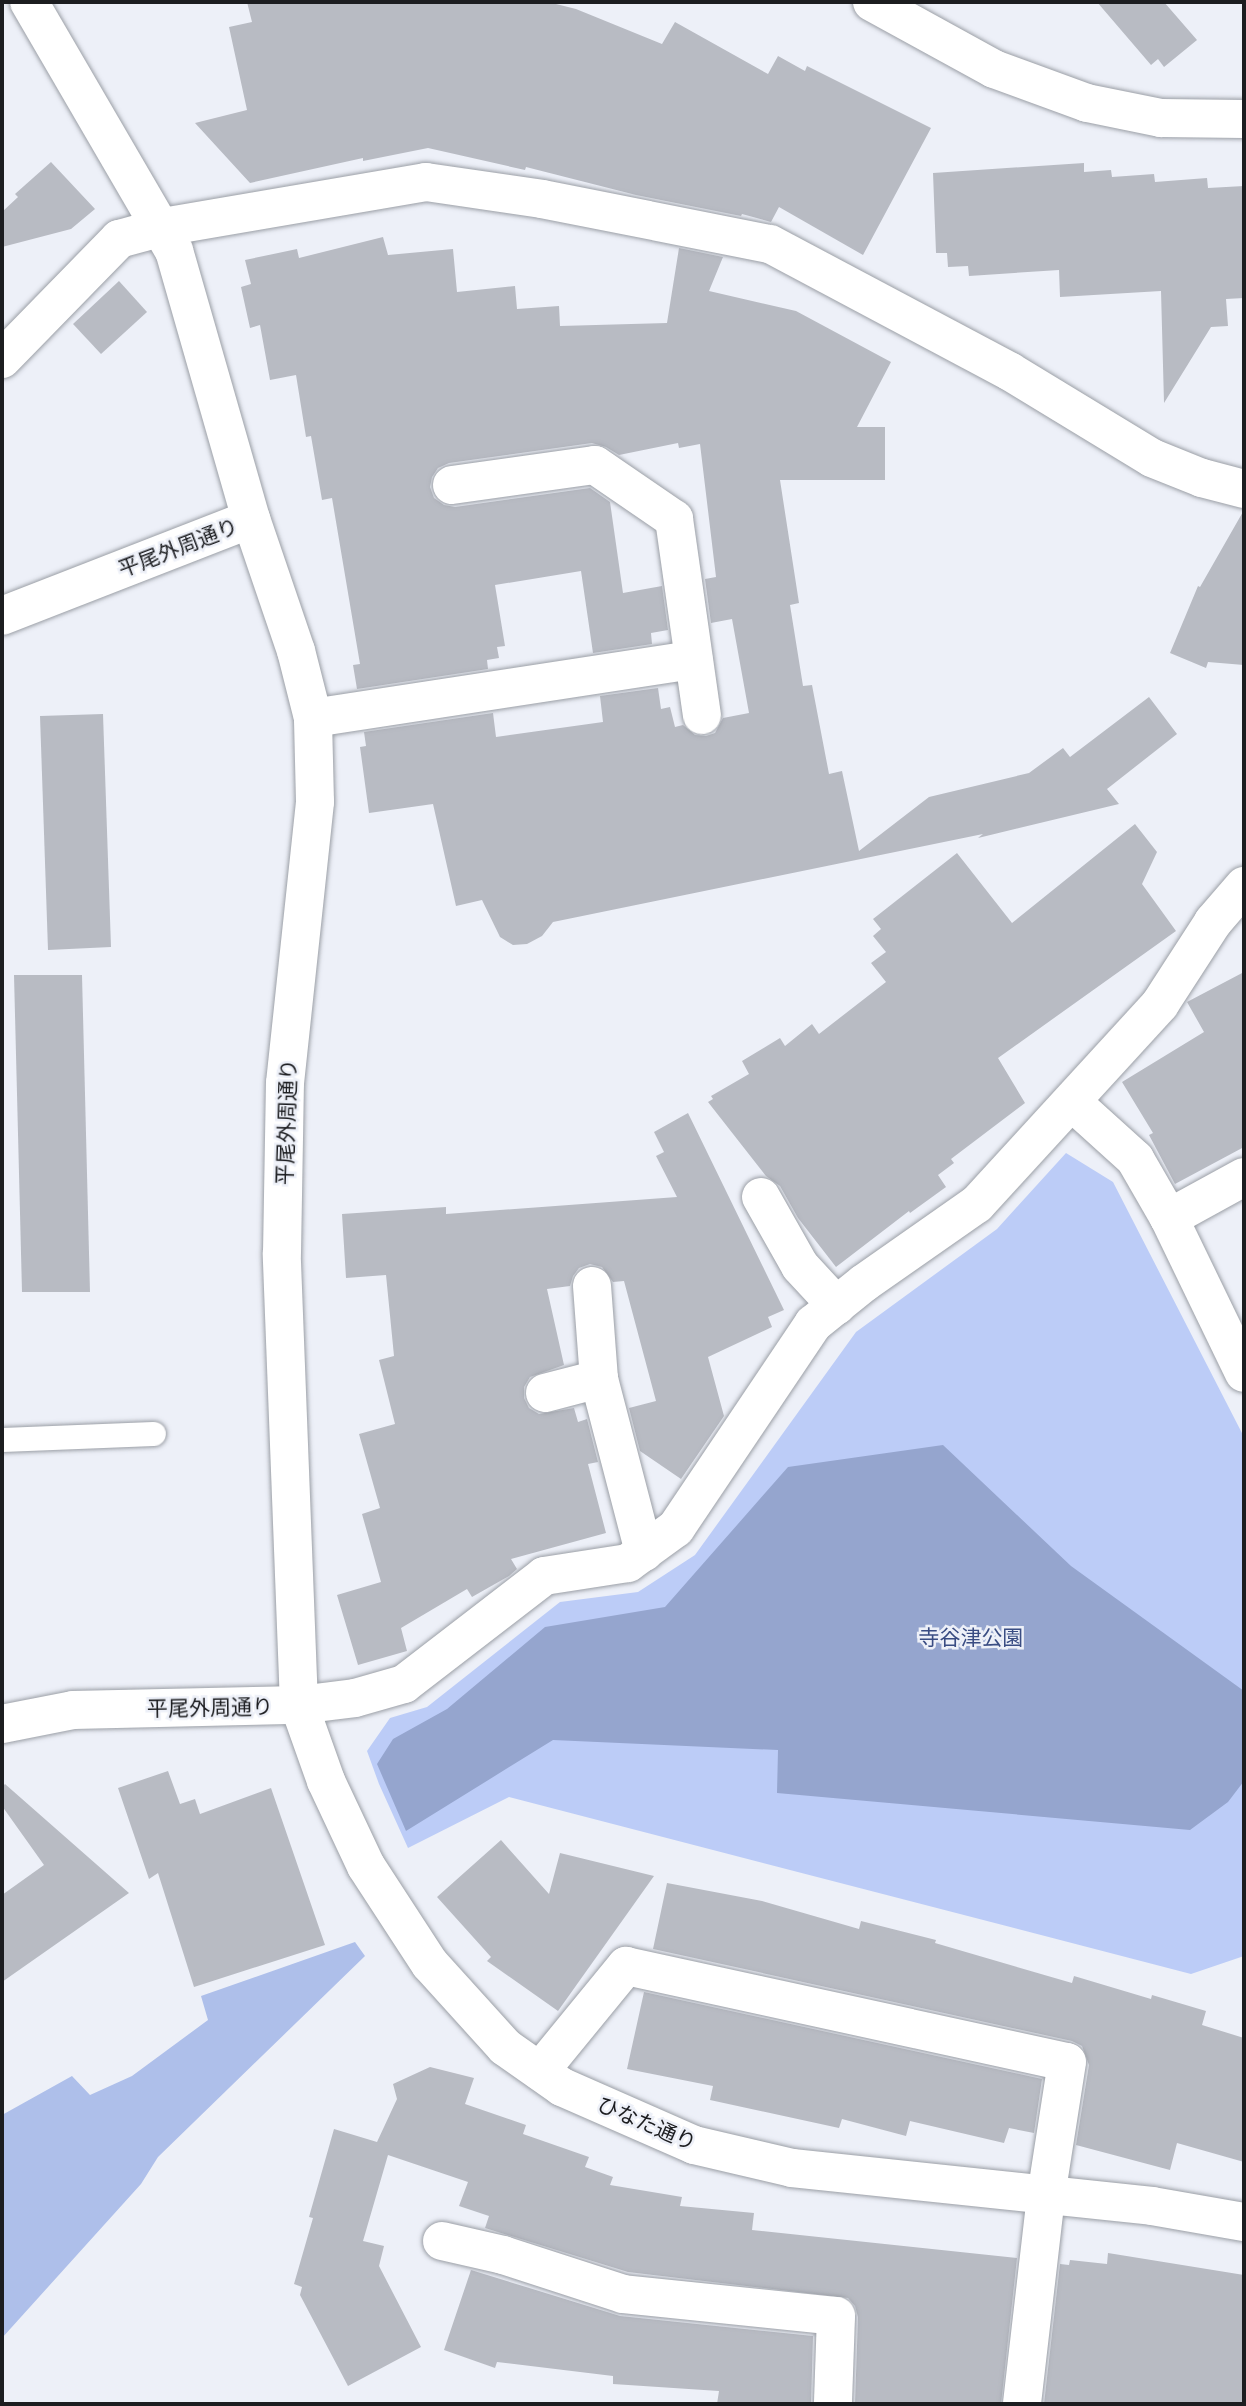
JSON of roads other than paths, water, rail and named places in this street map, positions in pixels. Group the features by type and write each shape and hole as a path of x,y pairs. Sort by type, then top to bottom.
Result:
{"street":[{"path":"29,2 163,227 174,251 251,519"},
{"path":"872,2 994,69 1087,103 1161,118 1244,119"},
{"path":"2,359 119,239 163,227 426,182 542,199 769,244 1009,371 1152,458 1202,478 1244,489"},
{"path":"452,485 595,465 674,519 702,715"},
{"name":"平尾外周通り","path":"2,616 251,519 296,651 313,719 314,802 285,1083 283,1226 299,1705 73,1710 2,1724"},
{"path":"313,719 694,660"},
{"path":"299,1705 355,1698 404,1684 544,1576 628,1563 676,1528 813,1324 864,1283 977,1204 1160,1004 1213,922 1244,886"},
{"path":"1072,1102 1135,1159 1169,1218 1244,1373"},
{"path":"1169,1218 1244,1177"},
{"path":"761,1197 800,1266 837,1306"},
{"path":"592,1286 599,1379 644,1552"},
{"path":"545,1392 599,1379"},
{"name":"ひなた通り","path":"299,1705 327,1781 360,1854 394,1909 439,1974 505,2047 562,2087 694,2145 792,2168 1152,2206 1244,2222"},
{"path":"540,2071 626,1966 1067,2062 1046,2196 1021,2404"},
{"path":"442,2241 503,2255 623,2294 836,2316 833,2404"}],"lane":[{"path":"2,1440 154,1434"}],"park label":[{"name":"寺谷津公園","path":"971,1637"}]}
